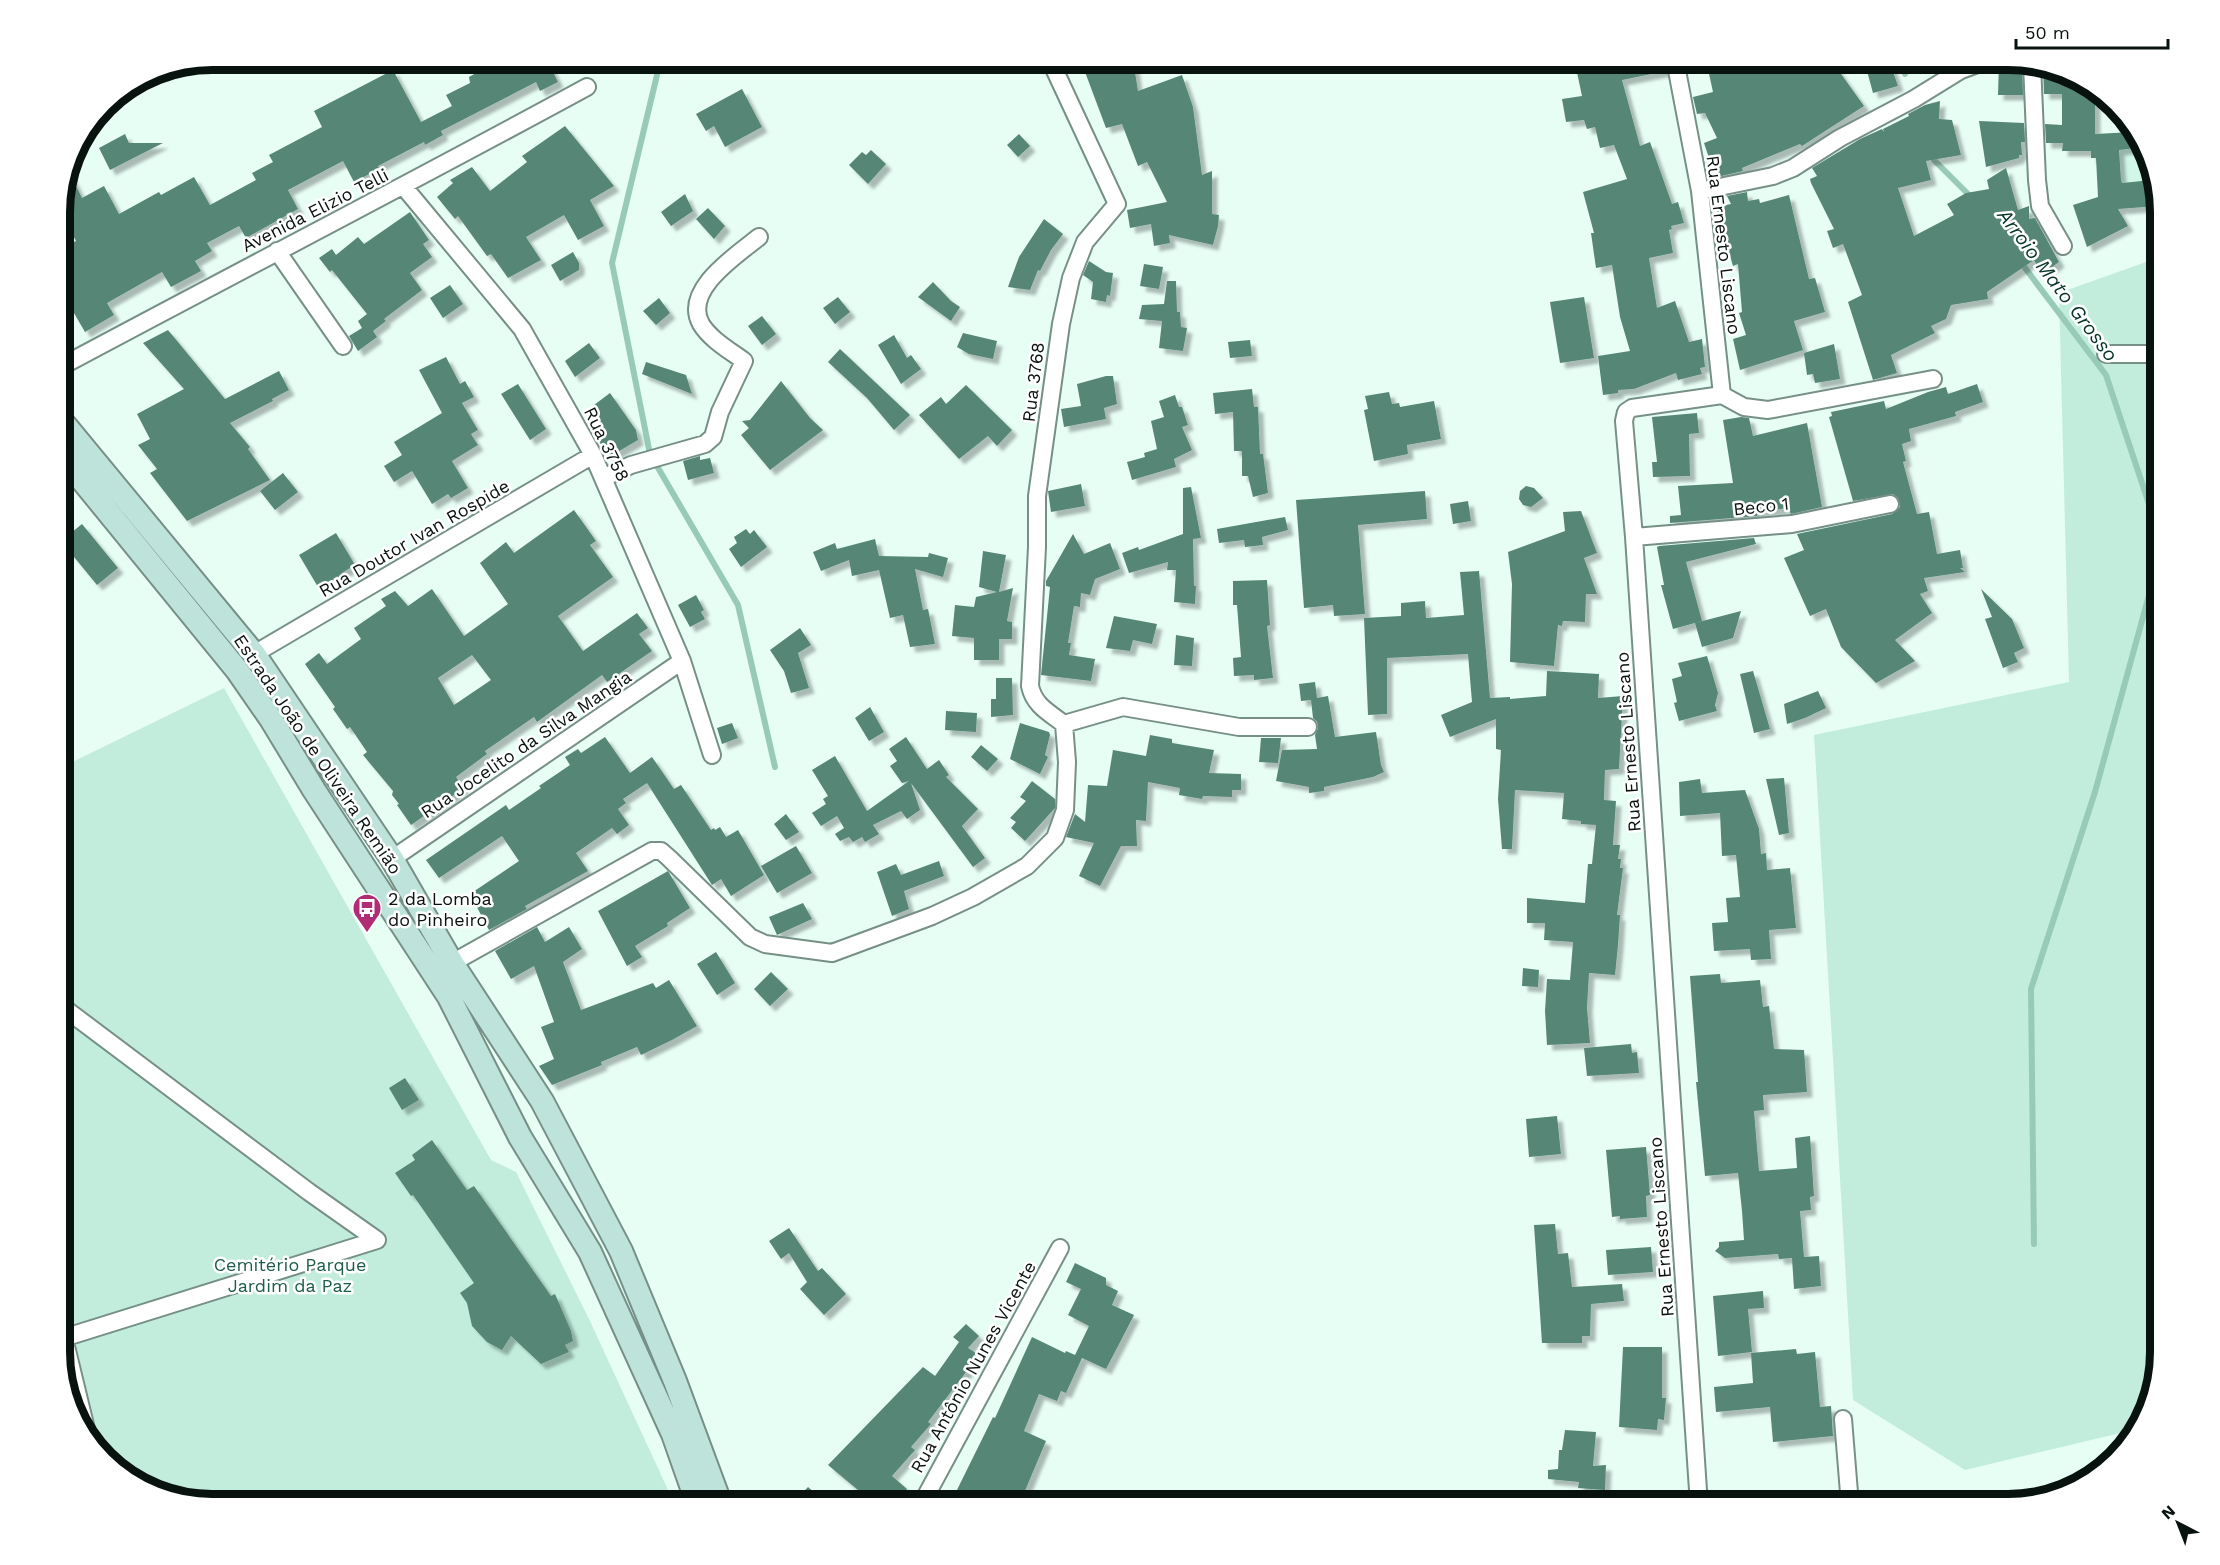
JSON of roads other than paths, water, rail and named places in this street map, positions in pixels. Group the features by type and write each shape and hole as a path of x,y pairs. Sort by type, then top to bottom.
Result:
{"main road":[{"name":"Estrada João de Oliveira Remião","path":"71,432 254,654 392,859 452,963 542,1101 621,1251 675,1381 717,1494"},
{"name":"Estrada João de Oliveira Remião","path":"71,466 237,670 271,719 314,790 448,997 508,1115 590,1252 673,1434 694,1494"},
{"path":"508,1115 533,1111 542,1101"},
{"path":"533,1158 550,1145 564,1143"}],"street":[{"name":"Rua Ernesto Liscano","path":"1677,70 1700,192 1722,395 1632,408 1626,412 1624,421 1634,537 1699,1494"},
{"path":"1700,192 1773,176 1793,168 1840,138 1914,99 1961,70"},
{"name":"Rua 3768","path":"1055,71 1117,204 1085,242 1071,278 1060,324 1037,496 1037,546 1030,686 1032,698 1040,707 1064,724"},
{"path":"2032,73 2040,206 2062,246"},
{"name":"Avenida Elizio Telli","path":"71,361 587,87"},
{"name":"Rua 3758","path":"404,186 522,328 593,455 682,661 712,755"},
{"path":"603,478 631,465 705,444 713,437 720,412 744,361 718,342 700,323 697,302 708,280 759,237"},
{"path":"277,251 343,346"},
{"path":"2106,354 2150,354"},
{"path":"1722,395 1744,407 1768,410 1933,380"},
{"name":"Rua Doutor Ivan Rospide","path":"254,654 593,455"},
{"name":"Beco 1","path":"1634,537 1792,524 1890,504"},
{"name":"Rua Jocelito da Silva Mangia","path":"392,859 682,661"},
{"path":"452,963 652,850 661,851 750,937 765,944 832,953 973,897 1027,866 1055,838 1065,810 1067,762 1064,724 1123,707 1239,727 1308,727"},
{"path":"71,1013 376,1240 71,1335"},
{"name":"Rua Antônio Nunes Vicente","path":"927,1494 1060,1248"},
{"path":"1843,1419 1849,1494"}],"waterway":[{"name":"Arroio Mato Grosso","path":"1904,70 1905,74"},
{"path":"656,71 612,263 650,454 738,605 775,767"},
{"name":"Arroio Mato Grosso","path":"1932,154 1934,160 1971,197"},
{"name":"Arroio Mato Grosso","path":"2019,260 2106,375 2150,507"},
{"path":"2034,1244 2031,989 2095,792 2150,591"}],"place":[{"name":"2 da Lomba do Pinheiro","path":"367,934"}],"park label":[{"name":"Cemitério Parque Jardim da Paz","path":"290,1274"}]}
